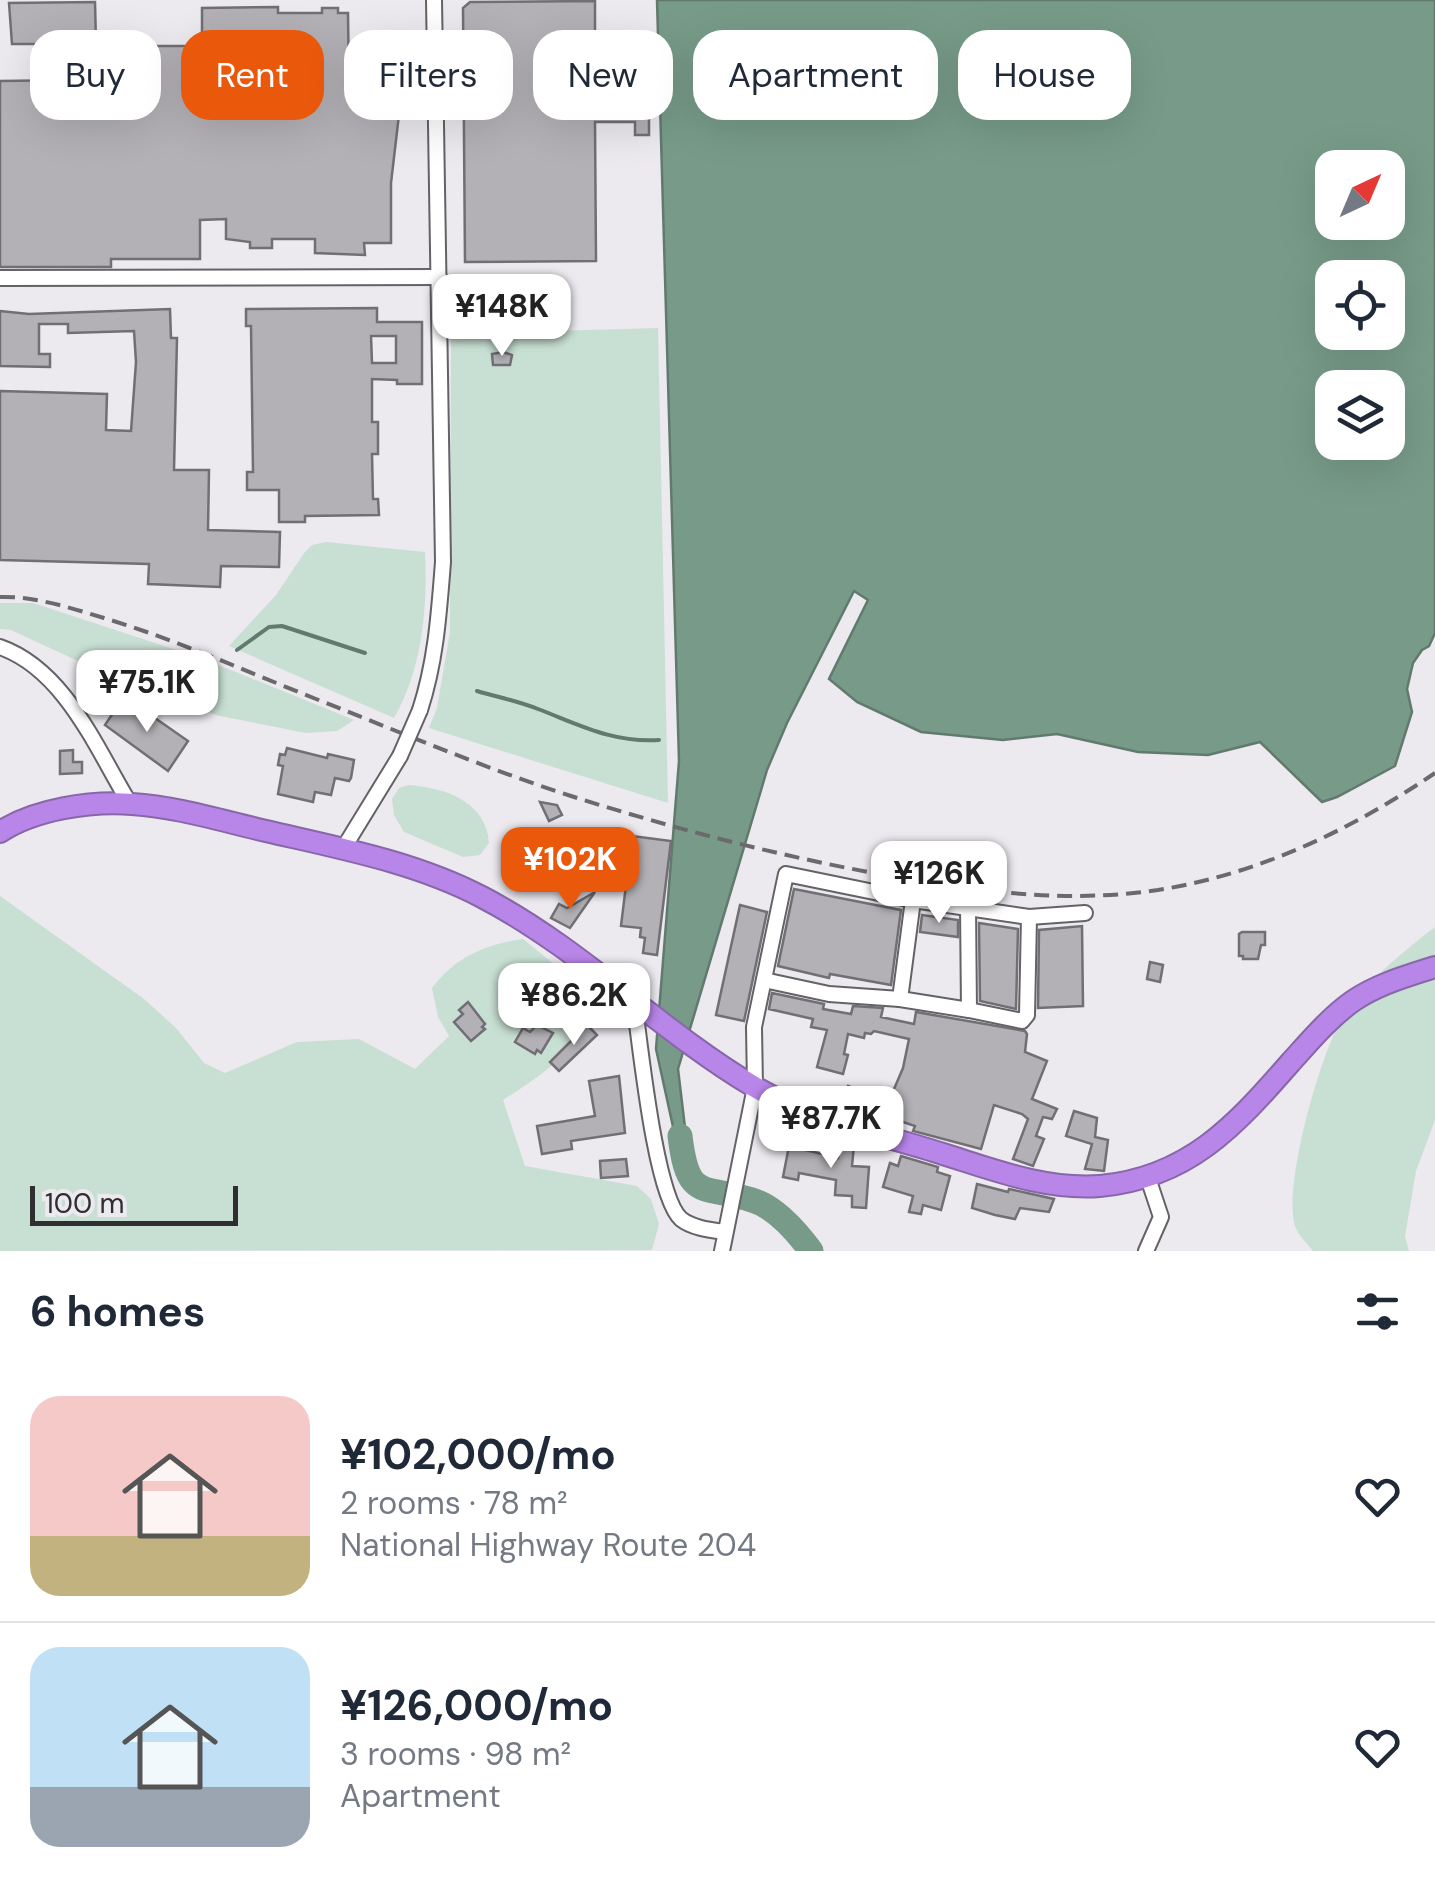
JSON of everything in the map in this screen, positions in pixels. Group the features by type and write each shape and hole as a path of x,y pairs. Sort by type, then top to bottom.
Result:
{"highway":[{"path":"0,832 18,820 74,808 130,804 195,814 423,872 482,897 551,940 755,1087 801,1108 1016,1178 1054,1185 1099,1186 1148,1178 1195,1157 1222,1136 1320,1030 1354,1001 1390,982 1435,967"}],"street":[{"path":"343,849 400,756 430,682 438,631 443,562 434,0"},
{"path":"0,278 438,277"},
{"path":"0,647 34,664 59,688 130,804"},
{"path":"722,1251 755,1087 754,1026 786,874 913,900 1030,917 1085,913"},
{"path":"900,999 913,900"},
{"path":"968,908 969,1010"},
{"path":"764,980 829,994 900,999 1022,1020 1027,1015 1030,917"},
{"path":"640,1004 660,1171 670,1202 681,1219 700,1228 726,1225"},
{"path":"1146,1251 1161,1217 1148,1178"}],"shaded area":[{"path":"657,0 1435,0 1435,633 1413,663 1407,689 1412,712 1395,766 1322,802 1260,742 1208,755 1138,752 1057,734 1003,740 921,732 857,702 829,679 868,600 854,591 767,770 678,1069 689,1161 686,1169 656,1049 679,761 660,120 673,120 673,30 658,30"},
{"path":"658,328 668,803 429,728 437,708 450,632 451,334"},
{"path":"326,542 425,552 421,638 411,680 394,718 229,646 276,595 305,552 312,545"},
{"path":"0,603 33,603 204,659 354,720 337,731 306,733 220,716 147,693 11,630 0,629"},
{"path":"409,785 436,789 472,807 486,829 489,843 480,855 463,857 404,832 394,815 392,799 399,788"},
{"path":"0,896 144,999 176,1028 204,1063 225,1073 297,1042 359,1039 415,1069 449,1036 438,1017 432,988 472,954 523,939 581,986 585,1018 582,1030 565,1054 503,1100 525,1166 637,1186 651,1199 659,1224 652,1250 0,1251"},
{"path":"1435,927 1435,1120 1416,1171 1405,1236 1409,1251 1313,1251 1295,1226 1294,1179 1308,1112 1329,1047 1359,994"}],"building":[{"path":"595,1 595,30 533,30 533,120 649,120 649,135 635,135 635,122 595,122 596,261 465,262 464,120 513,120 513,30 463,30 463,8 470,2"},
{"path":"95,2 96,30 30,30 30,44 12,44 9,3"},
{"path":"278,7 278,13 322,13 322,8 338,8 338,13 348,13 348,30 344,30 344,120 398,120 391,183 391,243 364,243 365,255 315,253 315,239 272,239 272,248 250,248 250,242 226,239 226,219 200,220 200,259 111,259 111,267 0,267 0,81 30,81 30,120 161,120 161,46 181,46 181,120 324,120 324,30 202,30 202,8"},
{"path":"377,308 377,322 422,322 422,384 372,379 372,422 378,422 378,454 372,454 373,499 378,499 379,515 305,516 305,522 279,522 279,490 247,490 247,472 253,472 251,326 246,326 246,309","holes":["371,336 396,336 396,363 372,363"]},
{"path":"170,309 171,338 177,338 174,470 209,470 208,530 280,532 279,567 221,566 220,587 148,584 149,564 0,560 0,391 107,394 106,430 131,431 136,362 134,331 68,333 68,324 39,324 39,354 50,354 50,367 0,366 0,311 29,314"},
{"path":"492,354 512,355 510,365 493,365"},
{"path":"121,701 136,711 145,711 188,741 168,771 105,725"},
{"path":"287,748 354,760 351,778 335,778 331,795 315,792 313,802 278,794 283,766 278,765 280,754 285,755"},
{"path":"73,750 73,762 82,762 82,773 60,774 60,751"},
{"path":"540,802 557,805 562,815 549,821"},
{"path":"632,836 671,841 657,955 643,953 645,938 640,937 641,928 621,926"},
{"path":"794,889 901,910 891,985 830,974 829,978 778,966"},
{"path":"595,892 570,928 551,918 559,904 567,908"},
{"path":"740,905 767,912 744,1021 716,1015"},
{"path":"922,915 958,920 958,937 920,932"},
{"path":"979,923 1018,929 1016,1009 980,1001"},
{"path":"1082,926 1083,1006 1038,1008 1039,930"},
{"path":"1242,932 1265,932 1265,945 1261,945 1258,959 1239,956"},
{"path":"1150,962 1163,965 1160,982 1147,979"},
{"path":"772,993 851,1014 853,1006 883,1008 881,1017 914,1024 916,1012 1025,1031 1025,1052 1047,1061 1032,1099 1057,1109 1052,1119 1043,1117 1036,1136 1044,1139 1033,1166 1013,1159 1028,1119 1022,1114 994,1105 981,1149 913,1131 915,1126 891,1118 898,1097 893,1095 894,1089 909,1039 874,1031 865,1033 864,1038 848,1034 843,1074 817,1067 827,1030 811,1027 813,1019 769,1009"},
{"path":"468,1002 485,1024 485,1029 471,1041 454,1022"},
{"path":"537,1025 553,1033 541,1053 537,1050 535,1054 515,1042 523,1028 530,1032"},
{"path":"587,1025 597,1035 559,1071 550,1062"},
{"path":"619,1076 625,1133 571,1141 572,1149 542,1154 537,1126 595,1116 589,1081"},
{"path":"848,1086 866,1093 860,1109 842,1102"},
{"path":"1074,1111 1097,1118 1095,1137 1108,1140 1104,1171 1085,1169 1092,1144 1066,1136"},
{"path":"840,1143 854,1145 852,1166 869,1167 866,1208 852,1207 852,1196 835,1195 836,1180 799,1173 798,1180 783,1177 789,1146 838,1158"},
{"path":"901,1156 938,1167 937,1172 950,1176 941,1210 923,1205 921,1214 909,1212 913,1196 883,1187 890,1163 898,1166"},
{"path":"626,1159 628,1176 601,1178 600,1161"},
{"path":"977,1184 1054,1199 1049,1212 1020,1208 1015,1219 972,1208"}],"waterway":[{"path":"237,650 269,627 282,626 365,653"},
{"path":"477,691 612,736 659,740"},
{"path":"680,1136 693,1181 769,1208 793,1228 811,1251"}],"railway":[{"path":"0,597 52,603 131,627 474,762 609,808 801,858 983,890 1088,896 1195,883 1303,847 1370,813 1435,773"}]}
